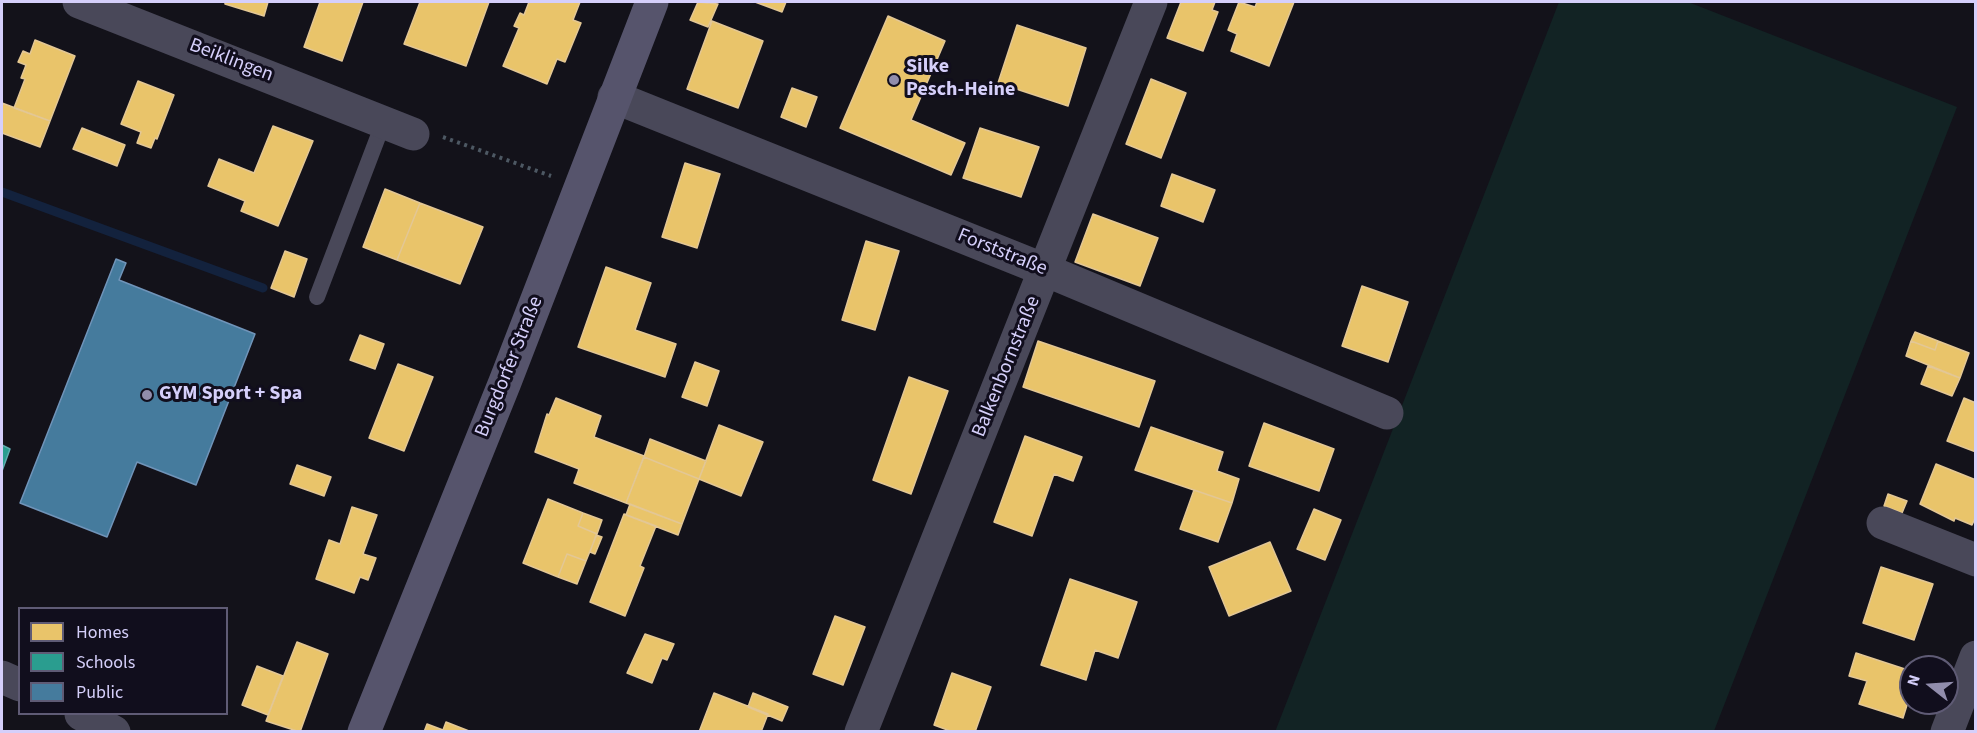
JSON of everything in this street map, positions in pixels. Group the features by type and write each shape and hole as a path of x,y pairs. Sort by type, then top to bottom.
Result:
{"main road":[{"name":"Burgdorfer Straße","path":"364,732 505,381 652,2"}],"street":[{"name":"Beiklingen","path":"79,2 398,128"},
{"name":"Balkenbornstraße","path":"861,732 1151,2"},
{"name":"Forststraße","path":"614,96 1045,270 1387,413"},
{"path":"1883,523 1976,560"},
{"path":"1947,732 1976,657"},
{"path":"2,677 18,684"},
{"path":"83,715 114,732"}],"lane":[{"path":"317,297 398,128"}],"path":[{"path":"398,128 447,137 551,175 547,185"}],"shaded area":[{"path":"1559,2 1688,2 1957,107 1714,731 1275,732"}],"building: Homes":[{"path":"225,2 268,2 264,16 225,4"},
{"path":"320,2 363,2 342,61 304,47"},
{"path":"420,2 489,2 466,66 404,44"},
{"path":"529,2 580,2 573,20 581,23 565,62 557,59 547,84 503,66 519,28 514,26 520,13 524,15"},
{"path":"698,2 718,4 708,27 690,20"},
{"path":"755,2 786,2 782,12"},
{"path":"1181,2 1215,2 1212,10 1218,12 1203,51 1167,38"},
{"path":"1239,2 1255,7 1257,2 1294,2 1269,66 1231,51 1237,34 1228,30"},
{"name":"Silke Pesch-Heine","path":"888,16 945,41 911,120 965,143 951,175 840,128"},
{"path":"712,21 763,41 738,108 687,89"},
{"path":"1017,25 1086,48 1068,106 998,83"},
{"path":"35,40 75,56 50,121 14,108 25,79 21,78 26,65 18,62 23,51 30,54"},
{"path":"1151,79 1186,93 1161,158 1126,144"},
{"path":"138,81 174,95 157,139 155,138 151,148 137,143 141,132 121,124"},
{"path":"792,88 817,97 806,127 781,117"},
{"path":"2,103 50,121 40,147 2,133"},
{"path":"273,126 313,141 278,226 241,211 245,201 208,186 219,159 254,173"},
{"path":"82,128 125,145 117,166 73,149"},
{"path":"980,128 1039,147 1021,197 963,178"},
{"path":"685,163 720,174 697,248 662,237"},
{"path":"1172,174 1215,190 1203,222 1161,206"},
{"path":"385,189 420,203 397,260 363,247"},
{"path":"420,203 483,227 460,284 397,260"},
{"path":"1093,214 1158,238 1140,286 1075,262"},
{"path":"866,241 899,251 875,330 842,320"},
{"path":"285,251 307,259 294,297 271,288"},
{"path":"606,267 651,283 635,330 676,344 665,377 578,347"},
{"path":"1362,286 1408,302 1388,362 1342,346"},
{"path":"1915,332 1938,341 1935,350 1911,341"},
{"path":"360,335 384,344 375,369 350,360"},
{"path":"1038,341 1155,381 1139,427 1023,387"},
{"path":"1911,341 1935,350 1938,341 1969,353 1960,378 1906,356"},
{"path":"695,362 719,371 707,406 682,397"},
{"path":"398,364 433,377 404,451 369,438"},
{"path":"1928,366 1960,378 1952,396 1921,384"},
{"path":"909,377 948,391 911,494 873,480"},
{"path":"556,398 601,416 594,437 644,456 626,503 574,483 579,469 535,452 547,414 549,415"},
{"path":"1964,398 1976,403 1976,452 1947,441"},
{"path":"1264,423 1334,449 1319,491 1249,466"},
{"path":"719,425 763,442 741,496 699,479"},
{"path":"1151,427 1223,452 1217,471 1239,479 1232,503 1135,470"},
{"path":"1025,436 1082,457 1073,481 1054,474 1032,536 994,522"},
{"path":"650,439 706,461 699,479 644,457"},
{"path":"644,457 699,479 682,524 626,503"},
{"path":"1936,464 1976,480 1976,516 1972,525 1955,518 1954,521 1920,504"},
{"path":"297,465 331,477 324,496 290,484"},
{"path":"1194,490 1232,503 1218,542 1180,529"},
{"path":"1888,494 1907,501 1902,513 1884,506"},
{"path":"548,499 583,513 578,526 597,534 586,561 567,554 558,577 523,563"},
{"path":"630,504 682,524 678,535 626,515"},
{"path":"352,507 377,515 363,554 376,558 368,580 360,577 354,593 316,579 329,540 340,544"},
{"path":"1314,509 1341,520 1325,560 1297,549"},
{"path":"583,513 602,520 597,534 578,526"},
{"path":"624,514 656,526 640,566 644,568 625,616 590,602"},
{"path":"596,535 602,537 595,554 590,552"},
{"path":"1270,542 1291,591 1229,616 1209,567"},
{"path":"567,554 586,561 577,584 558,577"},
{"path":"1881,567 1933,584 1914,640 1863,623"},
{"path":"1070,579 1137,602 1118,658 1095,650 1086,680 1041,665"},
{"path":"835,616 865,627 843,685 813,674"},
{"path":"645,634 674,644 667,660 662,658 652,683 627,673"},
{"path":"297,642 328,654 300,732 266,721"},
{"path":"1856,653 1899,667 1899,715 1904,715 1903,718 1859,704 1867,681 1849,676"},
{"path":"257,666 283,676 268,715 242,705"},
{"path":"952,673 991,687 975,732 953,732 934,725"},
{"path":"714,693 768,714 761,732 699,732"},
{"path":"753,693 788,707 782,721 748,707"},
{"path":"446,722 469,732 424,732 427,724 443,730"}],"building: Schools":[{"path":"2,445 10,449 2,471"}],"building: Public":[{"name":"GYM Sport + Spa","path":"116,259 126,263 119,280 255,334 196,485 137,462 107,537 20,503"}],"waterway":[{"path":"2,192 263,288"}],"place":[{"name":"Silke Pesch-Heine","path":"894,80"},
{"name":"GYM Sport + Spa","path":"147,395"}]}
